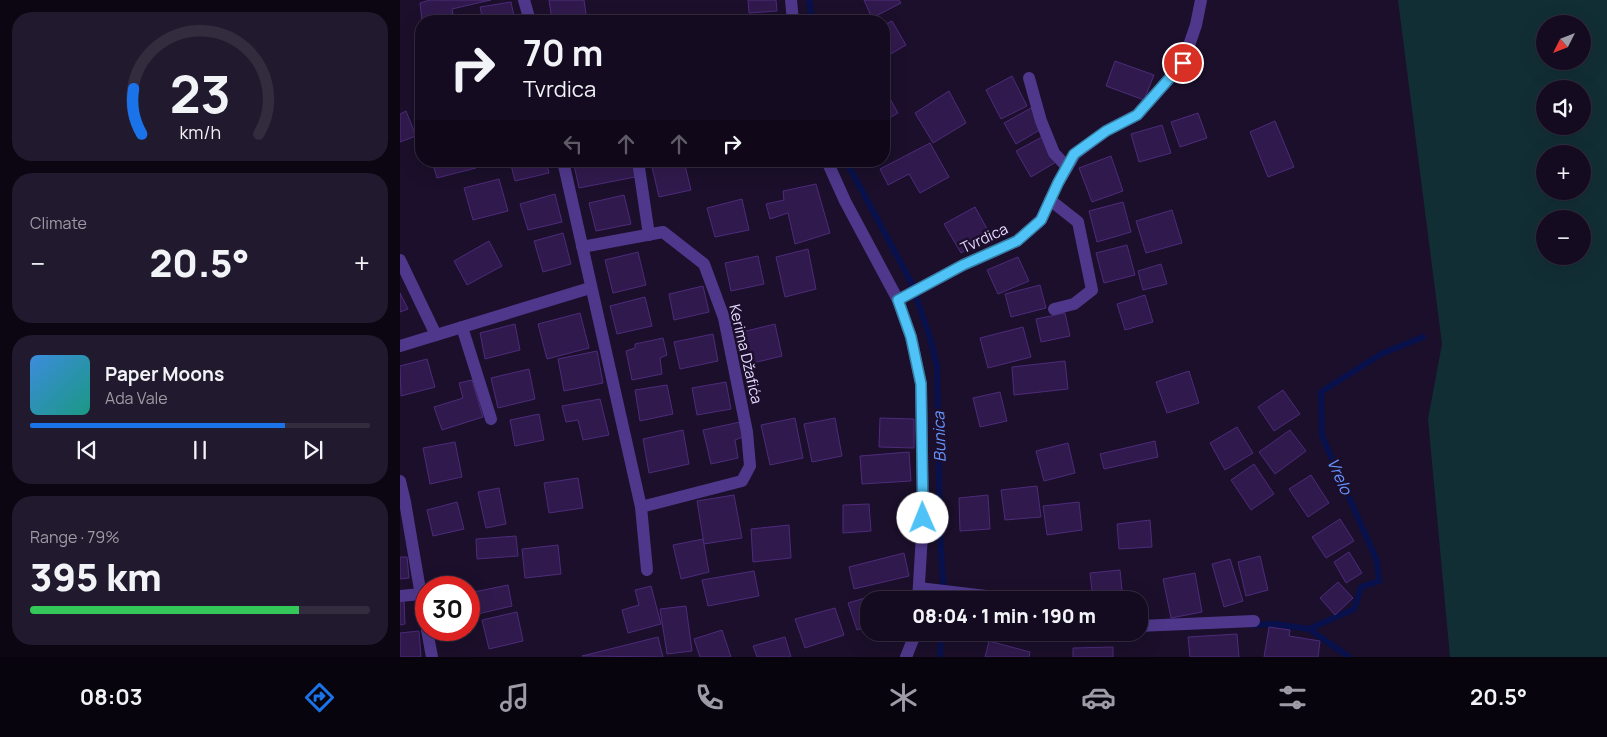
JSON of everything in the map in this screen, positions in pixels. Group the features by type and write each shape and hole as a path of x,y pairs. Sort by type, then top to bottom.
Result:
{"street":[{"path":"524,0 528,15"},
{"path":"791,0 792,15"},
{"name":"Tvrdica","path":"902,298 963,265 1017,241 1041,220 1074,154 1106,131 1137,115 1183,63 1196,25 1201,0"},
{"path":"1029,78 1041,121 1054,153 1067,168"},
{"path":"564,167 590,288 641,507 648,570"},
{"path":"639,167 649,235"},
{"path":"830,167 845,200 902,298 921,384 923,518 918,591"},
{"path":"1050,200 1078,222 1092,290 1074,304 1054,309"},
{"name":"Kerima Džafića","path":"582,247 664,232 704,264 724,318 747,432 750,466 742,481 641,507"},
{"path":"400,260 436,335"},
{"path":"400,346 590,288"},
{"path":"462,327 492,419"},
{"path":"400,482 418,576"},
{"path":"400,596 415,595"},
{"path":"1148,626 1254,621"},
{"path":"429,641 432,657"},
{"path":"906,657 912,641"}],"green space":[{"path":"1398,0 1607,0 1607,657 1450,657 1428,419 1442,344"}],"building":[{"path":"430,0 491,0 452,9 453,14 448,15 421,15 420,3"},
{"path":"549,0 584,0 586,15 551,15"},
{"path":"748,0 776,0 777,11 749,13"},
{"path":"864,0 899,0 901,3 878,15 871,15"},
{"path":"511,2 514,15 482,15 480,7"},
{"path":"892,21 906,45 890,54 890,22"},
{"path":"1115,61 1154,75 1144,100 1106,86"},
{"path":"1012,76 1027,106 1001,119 986,90"},
{"path":"949,91 966,123 933,143 915,113"},
{"path":"890,99 898,113 890,118"},
{"path":"1031,108 1043,128 1016,144 1004,123"},
{"path":"406,111 415,136 400,142 400,114"},
{"path":"1198,113 1207,138 1180,147 1171,122"},
{"path":"1275,121 1294,167 1268,177 1250,132"},
{"path":"1162,125 1171,153 1139,162 1131,134"},
{"path":"1042,137 1056,162 1031,177 1016,151"},
{"path":"930,143 949,177 920,193 909,174 888,185 880,169 890,167 890,164"},
{"path":"1111,156 1123,191 1092,202 1079,168"},
{"path":"434,167 476,168 437,178"},
{"path":"512,167 548,167 549,173 515,181"},
{"path":"574,167 633,167 635,177 579,188"},
{"path":"652,167 685,167 691,190 659,197"},
{"path":"499,179 508,211 473,220 464,188"},
{"path":"816,184 830,233 795,244 788,213 770,219 766,204 784,200 783,191"},
{"path":"555,194 562,222 528,230 520,204"},
{"path":"624,195 631,224 596,231 589,203"},
{"path":"742,199 749,230 715,237 707,208"},
{"path":"1123,202 1131,232 1097,242 1089,211"},
{"path":"975,207 991,236 961,253 944,224"},
{"path":"1172,210 1182,243 1146,253 1136,221"},
{"path":"563,233 571,264 543,272 534,241"},
{"path":"489,241 502,266 467,285 454,261"},
{"path":"1127,245 1135,275 1104,283 1096,253"},
{"path":"808,249 816,289 785,297 776,257"},
{"path":"638,252 646,285 613,293 605,260"},
{"path":"758,256 764,284 731,291 725,263"},
{"path":"1018,257 1029,281 998,294 987,270"},
{"path":"1161,264 1167,284 1143,290 1138,271"},
{"path":"1040,285 1046,308 1011,317 1005,294"},
{"path":"703,286 709,312 674,320 669,294"},
{"path":"400,293 408,309 400,312"},
{"path":"1145,295 1153,322 1125,330 1117,304"},
{"path":"645,297 652,326 617,334 610,306"},
{"path":"580,313 589,348 547,359 538,324"},
{"path":"1065,313 1070,336 1041,342 1036,319"},
{"path":"515,324 520,350 485,359 480,333"},
{"path":"775,324 782,356 745,365 738,333"},
{"path":"1023,327 1031,357 988,368 980,338"},
{"path":"713,334 718,361 680,369 674,342"},
{"path":"663,338 667,355 660,358 662,374 632,380 626,351 635,348 635,344"},
{"path":"597,351 603,383 564,391 558,359"},
{"path":"427,359 435,387 401,396 400,366"},
{"path":"1065,361 1068,389 1014,395 1012,367"},
{"path":"529,369 535,399 498,408 491,378"},
{"path":"1189,371 1199,403 1167,413 1156,382"},
{"path":"472,380 483,417 442,430 434,407 463,398 459,383"},
{"path":"726,382 731,409 697,415 692,388"},
{"path":"667,385 673,414 640,421 635,390"},
{"path":"1283,390 1300,414 1274,431 1258,407"},
{"path":"1000,392 1007,421 980,427 973,398"},
{"path":"600,399 609,435 583,440 578,420 566,422 562,406"},
{"path":"539,414 544,440 515,446 510,420"},
{"path":"795,418 803,458 770,465 761,425"},
{"path":"835,418 842,456 812,462 804,424"},
{"path":"880,418 914,419 914,448 879,447"},
{"path":"740,422 743,437 735,440 738,458 711,464 703,430"},
{"path":"1237,427 1253,453 1225,470 1210,443"},
{"path":"683,430 689,464 649,473 643,439"},
{"path":"1290,430 1306,451 1275,474 1259,452"},
{"path":"1155,441 1158,457 1104,469 1100,454"},
{"path":"455,442 462,477 430,484 423,448"},
{"path":"1068,443 1075,473 1044,481 1036,451"},
{"path":"909,452 911,481 862,484 860,456"},
{"path":"1254,464 1274,494 1251,510 1231,480"},
{"path":"1311,475 1329,503 1308,517 1289,489"},
{"path":"578,478 583,508 549,513 544,483"},
{"path":"1037,486 1041,517 1005,520 1001,490"},
{"path":"499,488 506,524 486,528 478,492"},
{"path":"734,495 742,538 704,544 697,501"},
{"path":"988,495 990,529 960,531 959,498"},
{"path":"457,502 464,529 433,536 427,510"},
{"path":"1079,502 1082,530 1047,535 1043,506"},
{"path":"869,504 871,531 843,533 843,505"},
{"path":"1340,519 1354,541 1326,558 1312,537"},
{"path":"1150,520 1152,547 1119,549 1117,524"},
{"path":"789,525 791,558 753,562 751,529"},
{"path":"516,536 518,556 477,559 476,539"},
{"path":"703,539 709,572 681,579 673,545"},
{"path":"558,545 561,574 525,578 522,549"},
{"path":"1349,552 1362,573 1346,583 1334,562"},
{"path":"904,553 909,576 854,589 849,567"},
{"path":"1260,556 1268,590 1246,596 1238,562"},
{"path":"400,557 407,557 409,578 400,579"},
{"path":"1230,559 1243,601 1224,607 1212,564"},
{"path":"1120,570 1122,591 1092,591 1090,573"},
{"path":"754,571 759,596 708,606 702,580"},
{"path":"1195,573 1202,612 1171,618 1163,579"},
{"path":"1338,582 1353,598 1335,615 1320,598"},
{"path":"508,585 512,606 480,613 480,591"},
{"path":"651,586 661,624 628,633 622,610 639,605 635,590"},
{"path":"860,599 860,629 857,630 848,603"},
{"path":"400,600 404,600 405,624 400,625"},
{"path":"686,606 692,651 667,654 660,609"},
{"path":"835,608 844,635 805,648 795,619"},
{"path":"517,612 523,641 489,649 482,620"},
{"path":"1269,627 1290,630 1289,636 1320,641 1318,657 1264,657"},
{"path":"722,630 731,657 700,657 694,639"},
{"path":"415,631 415,641 420,641 421,657 400,657 400,633"},
{"path":"1237,634 1239,657 1190,657 1188,637"},
{"path":"658,637 663,657 582,656"},
{"path":"785,637 791,657 757,657 753,646"},
{"path":"989,641 1030,652 1029,657 985,657"},
{"path":"1113,647 1113,657 1073,657 1073,648"}],"waterway":[{"name":"Bunica","path":"809,0 811,15"},
{"name":"Bunica","path":"849,167 911,282 930,338 937,366 940,533 943,584"},
{"name":"Vrelo","path":"1309,629 1354,609 1361,587 1379,581 1377,561 1322,436 1321,392 1381,354 1423,337"},
{"name":"Vrelo","path":"1252,625 1275,624 1309,629 1349,657"},
{"path":"940,657 941,641"}],"route":[{"path":"923,518 921,384 911,337 898,300 963,265 1017,241 1041,220 1074,154 1106,131 1137,115 1183,63"}]}
